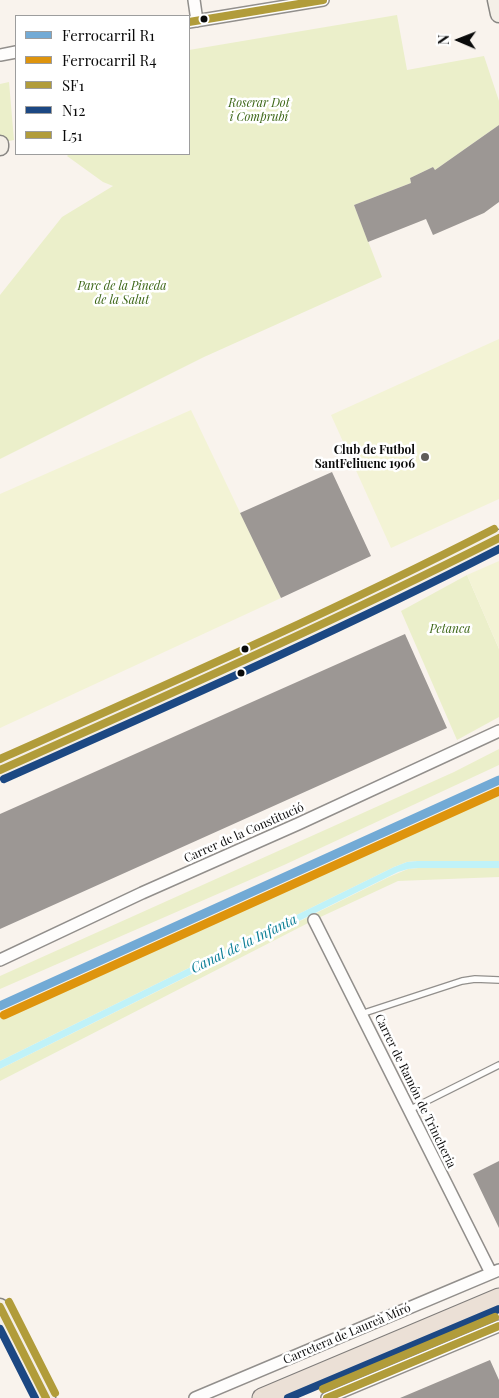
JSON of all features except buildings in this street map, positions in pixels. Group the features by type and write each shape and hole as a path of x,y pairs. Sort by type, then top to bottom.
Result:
{"main road":[{"name":"Carretera de Laureà Miró","path":"262,1398 499,1298"}],"street":[{"path":"194,0 193,22 323,0"},
{"path":"496,0 499,14"},
{"path":"0,55 15,52"},
{"path":"0,770 388,595 499,538"},
{"name":"Carrer de la Constitució","path":"0,960 142,893 298,824 499,731"},
{"name":"Carrer de Ramón de Trincheria","path":"314,920 409,1110 495,1272"},
{"name":"Carretera de Laureà Miró","path":"195,1398 495,1272"},
{"path":"0,1308 46,1398"},
{"path":"327,1398 499,1326"}],"lane":[{"path":"361,1014 462,981 475,978 499,980"},
{"path":"409,1110 499,1066"}],"green space":[{"name":"Parc de la Pineda de la Salut","path":"397,15 407,70 484,56 499,101 499,125 435,170 433,167 410,178 411,183 354,205 382,277 204,357 0,459 0,295 62,217 113,186 103,182 68,155 190,155 190,50"},
{"path":"9,82 14,140 0,143 0,84"},
{"name":"Club de Futbol SantFeliuenc 1906","path":"499,339 499,499 391,548 331,415"},
{"path":"191,410 281,598 0,728 0,494"},
{"path":"499,561 499,649 467,575"},
{"name":"Petanca","path":"467,575 499,649 499,717 457,740 401,611"},
{"path":"499,749 499,765 284,865 0,989 0,976 454,772"},
{"path":"499,792 499,861 417,861 407,862 394,867 0,1061 0,1014 375,849"},
{"path":"499,868 499,877 398,881 314,920 0,1081 0,1069 389,877 408,869"}],"water":[{"name":"Canal de la Infanta","path":"499,861 499,868 418,868 398,872 0,1069 0,1061 394,867 407,862"}],"rail line":[{"name":"R1","path":"0,1006 499,780"},
{"name":"R4","path":"4,1015 499,791"}],"transit line":[{"name":"SF1","path":"190,22 323,0"},
{"name":"L51","path":"0,759 310,619 494,529"},
{"name":"SF1","path":"0,770 313,628 499,538"},
{"name":"N12","path":"4,779 315,639 499,549"},
{"name":"L51","path":"9,1302 55,1393"},
{"name":"SF1","path":"0,1307 46,1398"},
{"name":"N12","path":"288,1398 499,1309"},
{"name":"L51","path":"323,1389 495,1317"},
{"name":"SF1","path":"327,1398 499,1326"},
{"name":"N12","path":"0,1329 35,1398"}],"place":[{"name":"Club de Futbol SantFeliuenc 1906","path":"425,457"}],"park label":[{"name":"Roserar Dot i Comprubí","path":"259,110"}]}
